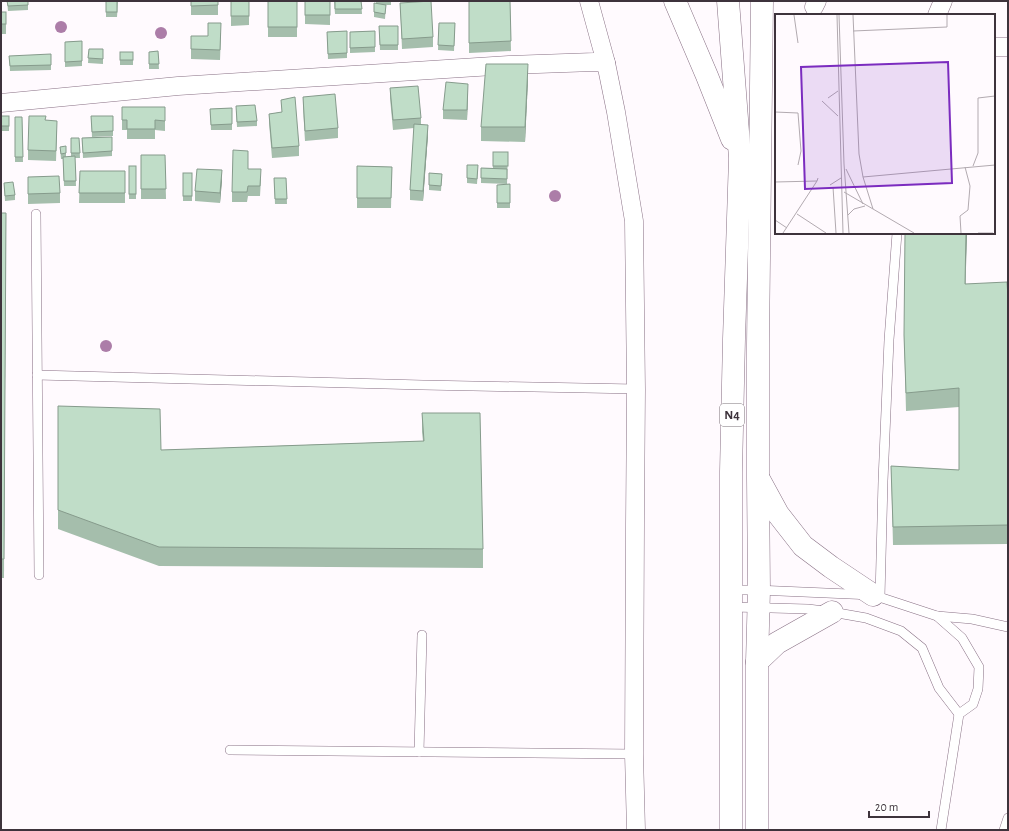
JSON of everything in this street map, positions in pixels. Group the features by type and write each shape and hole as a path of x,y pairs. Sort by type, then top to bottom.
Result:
{"highway":[{"path":"675,1 740,158"},
{"name":"N4","path":"728,1 740,158 733,355 731,472 731,830"},
{"name":"N4","path":"757,830 757,662 759,599 758,344 769,60 762,1"},
{"path":"758,478 778,514 804,546 831,567 876,596"},
{"path":"757,662 776,643 832,612"}],"street":[{"path":"589,1 606,63 616,112 634,221 636,389 634,754 636,830"},
{"path":"937,14 943,1"},
{"path":"995,47 1008,47"},
{"path":"1,103 178,86 509,65 594,62 606,63"}],"lane":[{"path":"36,214 39,575"},
{"path":"876,596 889,340 897,234"},
{"path":"37,376 636,389"},
{"path":"731,599 876,596 937,616 972,619 1008,627"},
{"path":"731,599 759,599 808,609 866,618 901,631 922,648 939,688 959,714"},
{"path":"937,616 962,638 979,667 978,689 973,704 959,714 941,830"},
{"path":"419,752 422,635"},
{"path":"230,750 634,754"},
{"path":"1004,830 1008,818"}],"building":[{"path":"7,1 28,1 28,5 8,6"},
{"path":"106,1 117,1 117,12 106,12"},
{"path":"191,1 218,1 218,5 191,6"},
{"path":"231,1 249,1 249,16 231,16"},
{"path":"268,1 297,1 297,27 268,27"},
{"path":"305,1 330,1 330,15 305,15"},
{"path":"335,1 361,1 362,9 335,9"},
{"path":"431,1 433,37 402,39 400,3"},
{"path":"469,1 510,1 511,41 469,43"},
{"path":"374,3 386,5 385,14 374,12"},
{"path":"1,12 6,12 6,24 1,24"},
{"path":"208,23 221,23 220,50 191,49 191,36 208,36"},
{"path":"439,23 455,23 454,46 438,45"},
{"path":"379,26 398,26 398,45 380,45"},
{"path":"347,31 347,53 328,54 327,32"},
{"path":"375,31 375,47 350,48 350,32"},
{"path":"82,41 82,61 65,62 65,42"},
{"path":"89,49 103,49 103,59 88,58"},
{"path":"158,51 159,64 149,64 149,52"},
{"path":"120,52 133,52 133,60 120,60"},
{"path":"51,54 51,65 10,66 9,56"},
{"path":"486,64 528,64 525,127 481,127"},
{"path":"446,82 468,84 467,110 443,110"},
{"path":"418,86 421,118 393,120 390,88"},
{"path":"335,94 338,128 305,131 303,97"},
{"path":"295,97 299,146 272,148 269,114 282,112 281,100"},
{"path":"255,105 257,121 237,122 236,106"},
{"path":"122,107 165,107 165,121 155,120 155,129 127,129 127,120 122,120"},
{"path":"232,108 232,124 211,125 210,109"},
{"path":"1,116 9,116 9,126 1,126"},
{"path":"29,116 46,116 45,120 57,121 56,151 28,150"},
{"path":"91,116 113,116 113,131 92,132"},
{"path":"15,117 22,117 23,157 15,157"},
{"path":"414,124 428,125 423,191 410,190"},
{"path":"112,137 112,151 83,153 82,138"},
{"path":"71,138 79,138 80,153 71,153"},
{"path":"66,146 66,153 61,154 60,147"},
{"path":"233,150 248,151 248,169 261,169 260,186 248,186 247,192 232,192"},
{"path":"493,152 508,152 508,166 493,166"},
{"path":"141,155 165,155 166,189 141,189"},
{"path":"75,156 76,181 64,181 63,157"},
{"path":"467,165 478,165 477,179 467,178"},
{"path":"129,166 136,166 136,194 129,194"},
{"path":"357,166 392,167 391,198 357,198"},
{"path":"481,168 507,169 507,179 481,178"},
{"path":"197,169 222,170 220,193 195,191"},
{"path":"80,171 125,171 125,193 79,193"},
{"path":"183,173 192,173 192,196 183,196"},
{"path":"429,173 442,174 441,186 429,185"},
{"path":"59,176 60,193 28,194 28,177"},
{"path":"274,178 286,178 287,199 275,199"},
{"path":"13,182 15,195 5,196 4,183"},
{"path":"510,184 510,203 497,203 497,185"},
{"path":"1,213 6,213 4,559 1,559"},
{"path":"905,234 966,234 965,284 1007,282 1008,525 893,527 891,466 959,470 959,388 906,393 904,335"},
{"path":"58,406 160,409 161,450 424,441 422,413 480,413 483,549 159,547 58,510"}]}
